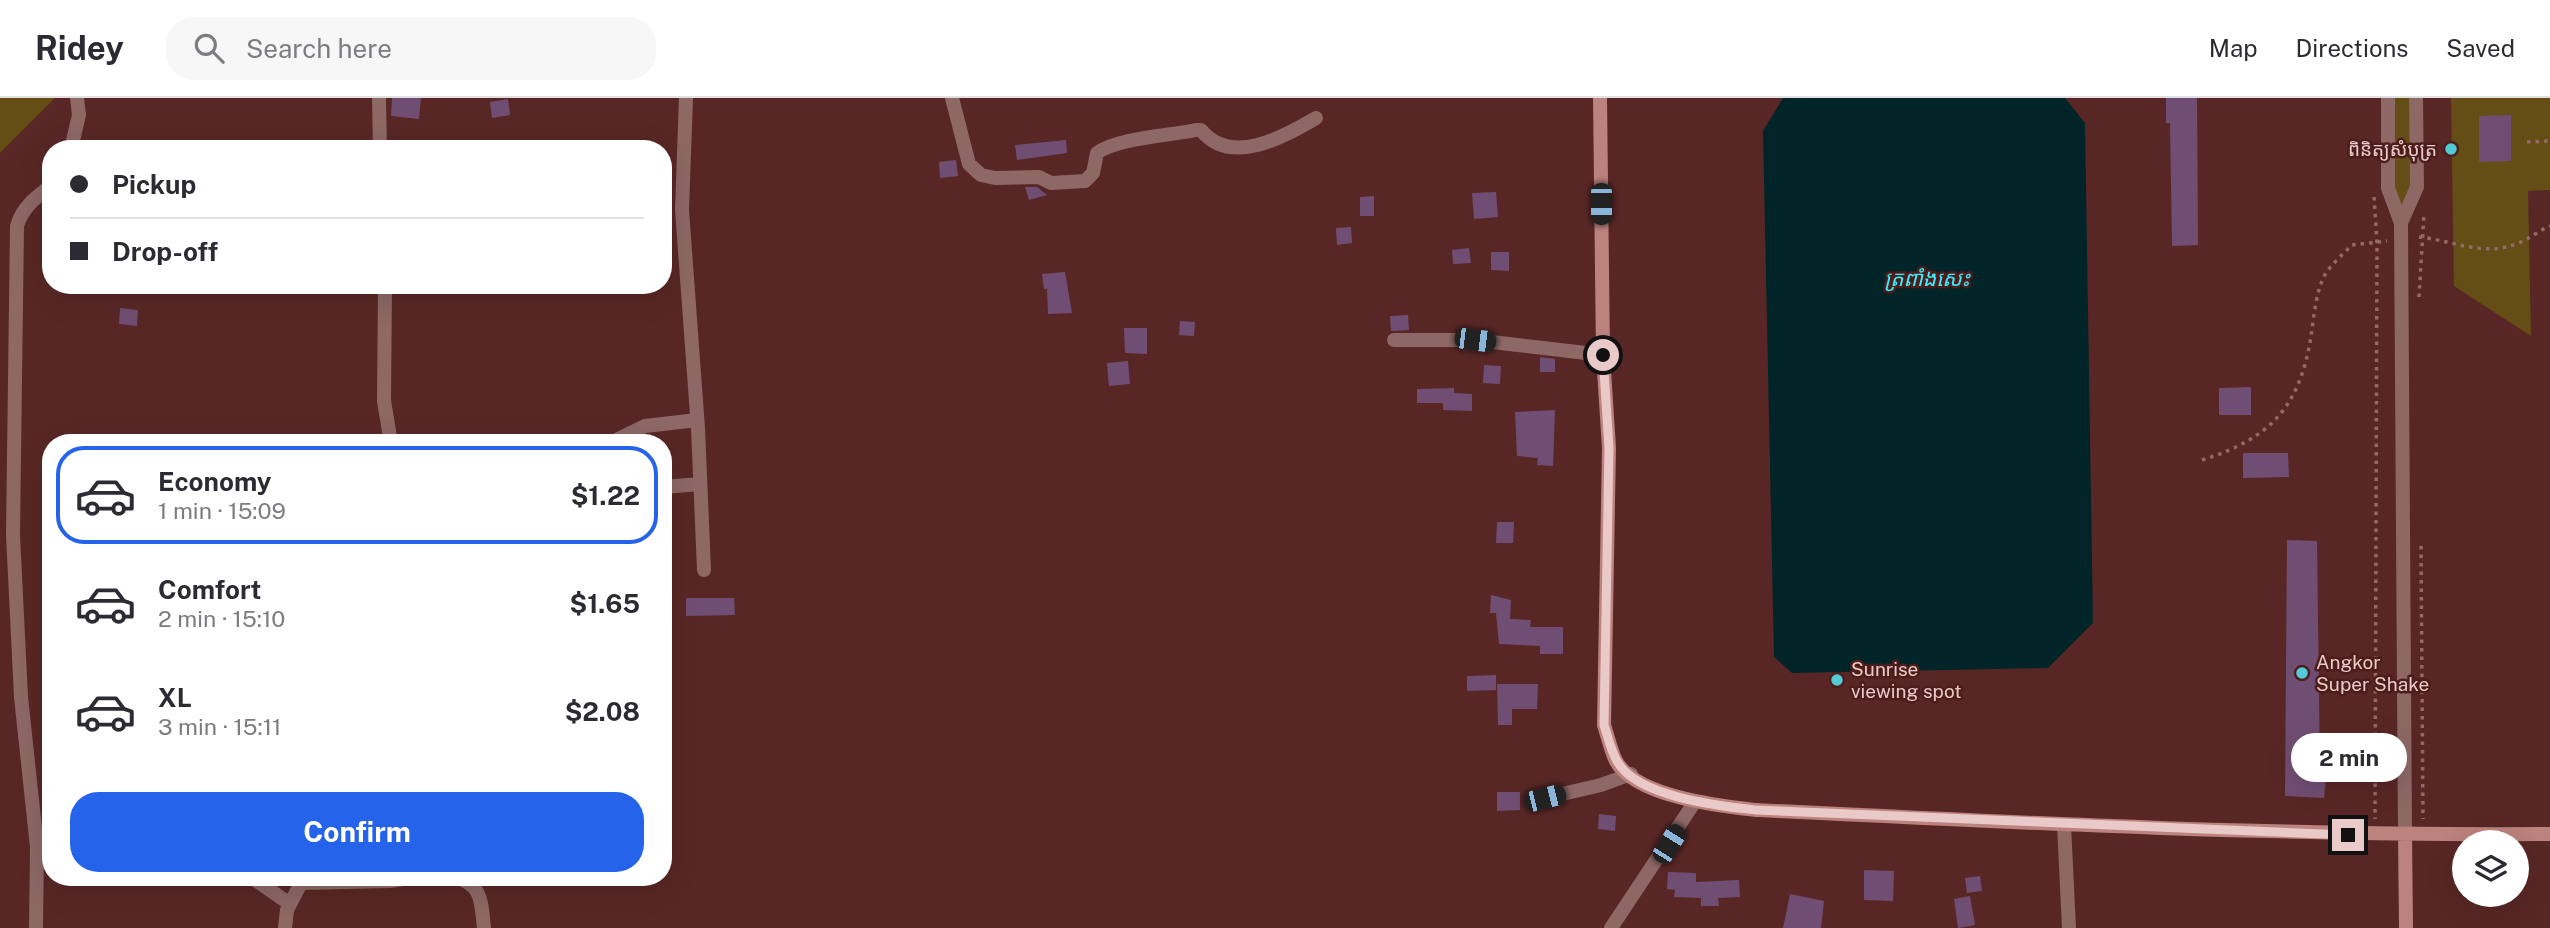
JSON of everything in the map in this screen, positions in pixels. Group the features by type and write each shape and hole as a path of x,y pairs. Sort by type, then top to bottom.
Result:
{"main road":[{"path":"1600,98 1603,355 1609,448 1604,725 1617,763 1631,774 1666,794 1694,803 1756,810 2064,825 2375,835 2550,834"},
{"path":"2405,835 2406,928"}],"street":[{"path":"73,140 79,115 77,98"},
{"path":"379,98 380,140"},
{"path":"686,98 682,210 697,420 704,570"},
{"path":"952,98 969,164 981,175 995,178 1038,177 1051,183 1085,181 1093,173 1097,153 1110,144 1138,142 1201,130 1209,139 1224,148 1251,147 1316,118"},
{"path":"2388,98 2388,188 2401,223 2402,239 2405,835"},
{"path":"2401,223 2417,187 2416,98"},
{"path":"42,193 20,216 18,226 13,535 21,697 42,835"},
{"path":"385,294 384,401 390,434"},
{"path":"1394,340 1475,340 1603,355"},
{"path":"628,434 645,426 697,420"},
{"path":"672,486 700,484"},
{"path":"1545,798 1601,785 1631,774"},
{"path":"1611,928 1694,803"},
{"path":"2064,825 2068,928"},
{"path":"36,928 42,868"},
{"path":"264,886 290,904"},
{"path":"285,928 290,904 299,886"},
{"path":"474,886 484,928"}],"path":[{"path":"2527,142 2550,141"},
{"path":"2373,190 2377,242 2375,835"},
{"path":"2419,301 2424,212"},
{"path":"2202,460 2233,451 2263,433 2284,412 2306,370 2314,316 2325,275 2352,245 2421,237 2476,248 2497,249 2517,244 2550,226"},
{"path":"2421,534 2423,835"}],"shaded area":[{"path":"0,98 55,98 0,153"},
{"path":"2388,98 2416,98 2417,187 2401,223 2388,188"},
{"path":"2451,98 2550,98 2550,190 2528,191 2531,336 2454,286"}],"water":[{"name":"ត្រពាំងសេះ","path":"1783,98 2065,98 2085,123 2093,623 2048,668 1792,673 1774,657 1763,131"}],"building":[{"path":"392,98 421,98 419,119 391,116"},
{"path":"2166,98 2197,98 2198,245 2172,246 2170,123 2166,123"},
{"path":"508,99 510,115 492,118 490,102"},
{"path":"2511,115 2511,161 2479,162 2479,116"},
{"path":"1066,140 1067,153 1017,160 1015,145"},
{"path":"956,160 958,176 940,178 939,162"},
{"path":"1025,187 1037,187 1047,195 1029,200"},
{"path":"1496,192 1498,217 1474,219 1472,193"},
{"path":"1374,196 1374,216 1360,216 1360,197"},
{"path":"1351,227 1352,243 1337,245 1336,228"},
{"path":"1469,248 1471,263 1453,264 1452,250"},
{"path":"1491,252 1509,252 1509,271 1491,270"},
{"path":"1065,272 1072,313 1048,314 1047,289 1044,289 1042,274"},
{"path":"120,308 138,310 137,326 119,324"},
{"path":"1408,315 1409,330 1391,331 1390,316"},
{"path":"1180,321 1195,322 1194,336 1179,335"},
{"path":"1124,328 1147,328 1147,354 1125,353"},
{"path":"1540,357 1555,359 1555,372 1540,372"},
{"path":"1128,361 1130,384 1109,386 1107,363"},
{"path":"1484,365 1501,366 1500,384 1483,383"},
{"path":"2251,387 2251,415 2219,415 2219,388"},
{"path":"1454,388 1454,393 1472,394 1472,411 1443,410 1443,403 1417,403 1417,389"},
{"path":"1555,410 1553,466 1537,465 1538,458 1517,456 1515,412"},
{"path":"2243,453 2288,453 2289,477 2243,478"},
{"path":"1497,522 1514,522 1513,543 1496,543"},
{"path":"2287,540 2317,541 2320,776 2326,777 2324,798 2285,796"},
{"path":"1491,595 1511,600 1510,619 1531,620 1530,627 1563,627 1563,654 1540,654 1540,646 1499,644 1496,613 1490,613"},
{"path":"686,598 734,598 735,615 686,616"},
{"path":"1496,675 1496,690 1467,691 1467,676"},
{"path":"1497,684 1538,684 1537,709 1512,709 1512,725 1498,725"},
{"path":"1497,792 1520,792 1520,810 1497,811"},
{"path":"1599,814 1616,816 1615,831 1598,829"},
{"path":"1864,870 1894,871 1893,901 1864,900"},
{"path":"1668,872 1696,873 1696,882 1739,880 1740,897 1718,898 1719,906 1701,906 1701,898 1674,897 1675,890 1667,889"},
{"path":"1980,876 1982,891 1967,893 1965,878"},
{"path":"1790,894 1824,901 1821,928 1783,928"},
{"path":"1970,896 1975,925 1958,928 1954,899"}],"place":[{"name":"ពិនិត្យសំបុត្រ","path":"2451,149"},
{"name":"Angkor Super Shake","path":"2302,673"},
{"name":"Sunrise viewing spot","path":"1837,680"}],"route":[{"path":"1603,355 1609,448 1604,725 1617,763 1639,780 1666,794 1694,803 1756,810 2348,835"}]}
